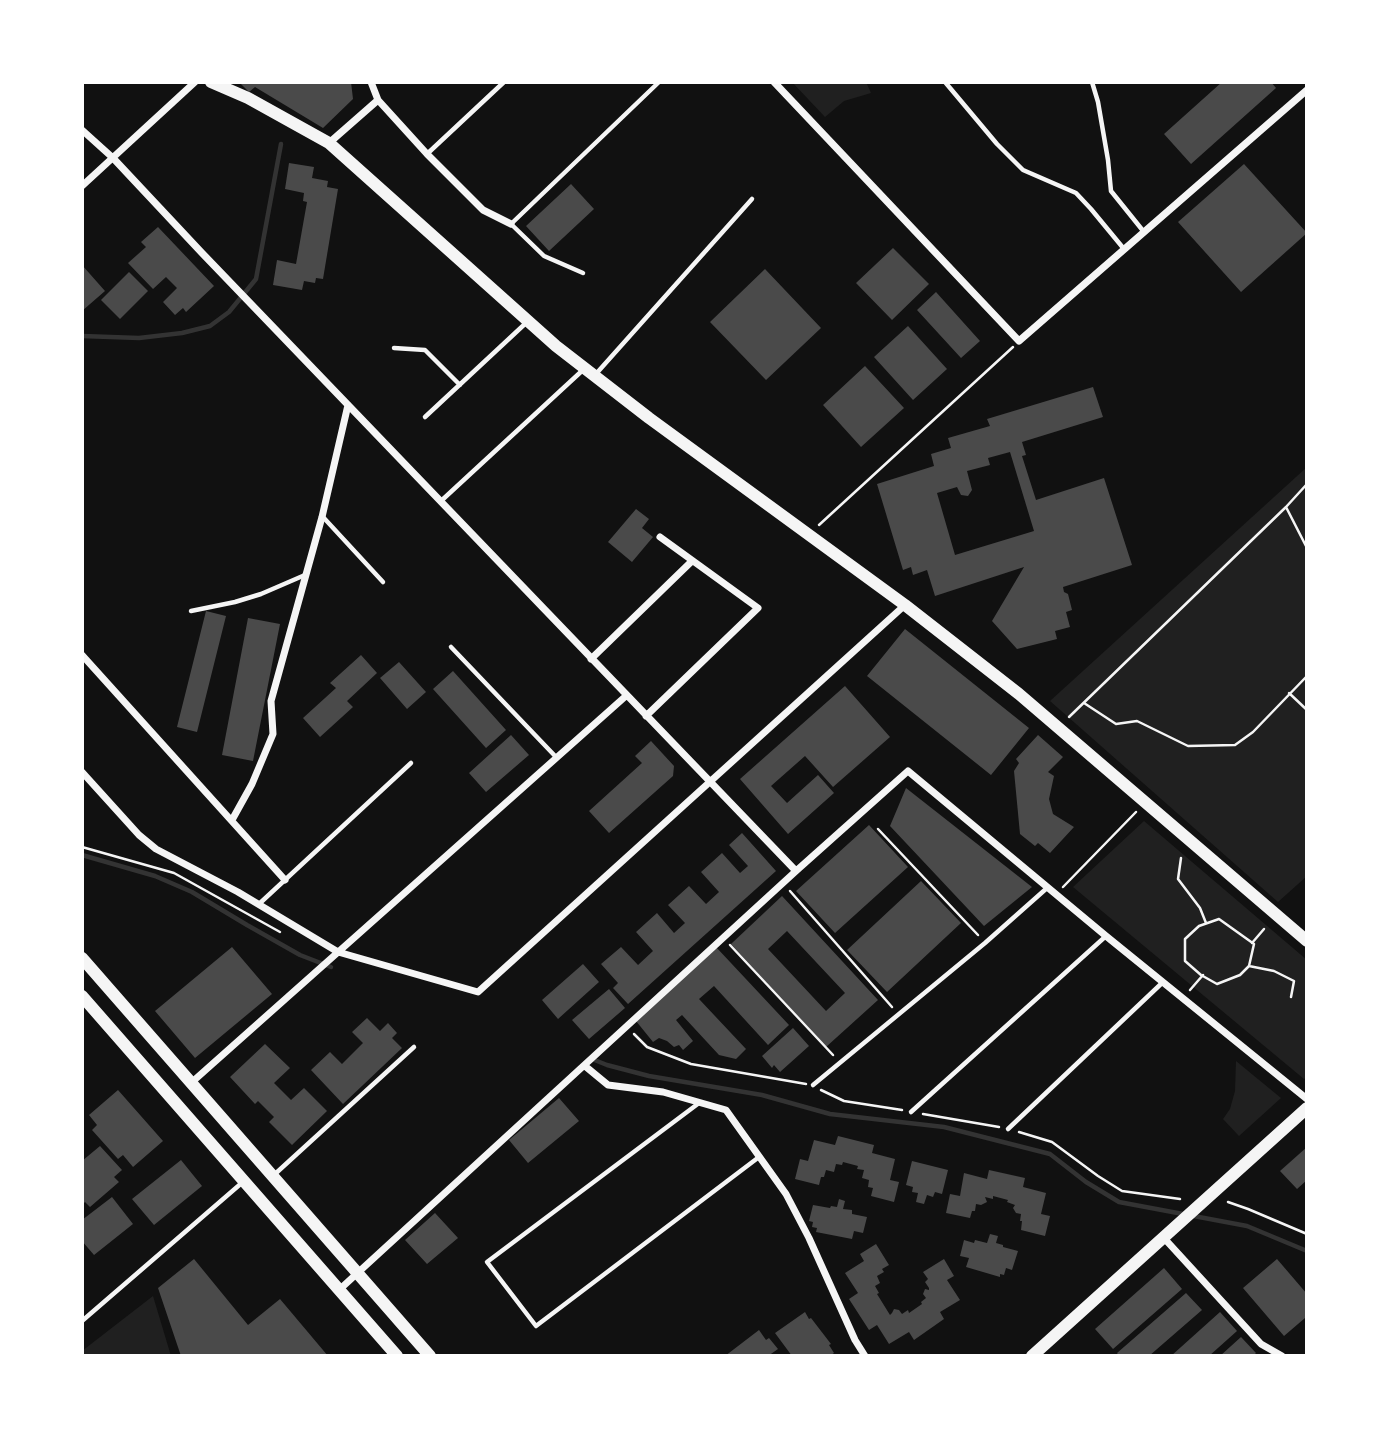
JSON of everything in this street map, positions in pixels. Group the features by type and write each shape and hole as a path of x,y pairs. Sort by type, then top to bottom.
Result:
{"street":[{"path":"82,186 195,82"},
{"path":"211,82 248,97 329,143 555,346 905,606 1059,727 1307,941"},
{"path":"371,82 379,100 427,154 483,210 511,224"},
{"path":"774,82 1019,341 1307,90"},
{"path":"329,143 379,100"},
{"path":"82,130 113,158 796,871"},
{"path":"232,820 252,784 273,734 271,701 322,517 348,405"},
{"path":"646,716 758,608 660,537"},
{"path":"592,659 692,561"},
{"path":"82,772 139,835 156,849 259,905 335,955 478,992 905,606"},
{"path":"82,655 285,880"},
{"path":"191,1083 627,695"},
{"path":"340,1290 723,937 908,771 1307,1099"},
{"path":"82,958 430,1356"},
{"path":"82,996 397,1356"},
{"path":"587,1064 608,1085 663,1092 726,1110 786,1194 865,1356"},
{"path":"1032,1356 1307,1108"},
{"path":"1167,1233 1261,1344 1282,1356"}],"lane":[{"path":"427,154 504,82"},
{"path":"583,273 544,256 511,224 659,82"},
{"path":"945,82 997,144 1023,170 1076,193 1124,249"},
{"path":"1091,82 1098,102 1111,191 1144,232"},
{"path":"440,501 590,372 752,199"},
{"path":"425,417 528,322"},
{"path":"394,348 425,350 460,385"},
{"path":"322,517 383,582"},
{"path":"191,611 261,594 305,575"},
{"path":"451,647 556,758"},
{"path":"259,905 411,763"},
{"path":"813,1085 985,943 1048,887"},
{"path":"911,1112 1106,936"},
{"path":"1008,1129 1163,983"},
{"path":"273,1176 414,1047"},
{"path":"701,1102 487,1262 536,1326 760,1157"},
{"path":"82,1321 244,1181"}],"path":[{"path":"809,534 1019,341"},
{"path":"1059,727 1307,484"},
{"path":"1286,507 1307,548"},
{"path":"1084,703 1116,724 1137,721 1188,746 1235,745 1253,732 1307,676"},
{"path":"1289,693 1307,710"},
{"path":"1056,894 1146,802"},
{"path":"878,829 985,943"},
{"path":"82,847 174,873 286,935"},
{"path":"1181,858 1178,879 1200,908 1206,923"},
{"path":"784,883 898,1015"},
{"path":"1219,919 1252,943 1254,944 1249,966 1240,975 1217,984 1185,961 1185,939 1199,926 1219,919"},
{"path":"1252,943 1264,929"},
{"path":"723,937 840,1063"},
{"path":"1249,966 1274,971 1294,981 1291,997"},
{"path":"1190,990 1203,975"},
{"path":"1227,1202 1307,1234"}],"shaded area":[{"path":"792,82 866,82 871,93 844,101 825,117"},
{"path":"1307,467 1307,876 1278,902 1050,701"},
{"path":"1144,821 1307,960 1307,1077 1304,1079 1073,887"},
{"path":"1236,1061 1281,1098 1239,1136 1223,1119 1230,1109 1235,1091"},
{"path":"153,1296 171,1356 82,1356 82,1351"}],"building":[{"path":"239,82 351,82 353,99 323,128 255,87 249,92"},
{"path":"1222,82 1271,82 1276,88 1191,164 1164,134"},
{"path":"289,163 314,167 312,178 328,181 327,187 338,189 323,279 316,278 315,283 304,281 302,290 273,285 277,260 296,264 307,202 303,201 304,193 285,189"},
{"path":"1244,164 1307,233 1241,292 1178,222"},
{"path":"571,184 594,209 549,251 526,226"},
{"path":"158,227 214,286 186,312 183,308 175,315 163,302 177,288 166,277 153,289 128,263 146,247 141,242"},
{"path":"893,248 929,284 892,320 856,283"},
{"path":"82,265 105,291 82,311"},
{"path":"765,269 821,328 766,380 710,322"},
{"path":"129,272 148,291 120,319 101,300"},
{"path":"936,292 980,341 961,358 917,310"},
{"path":"908,326 947,369 913,400 874,357"},
{"path":"865,366 904,408 861,447 823,405"},
{"path":"1093,387 1103,417 1022,442 1026,455 1022,456 1036,500 1104,478 1132,565 1063,587 1068,594 1072,610 1066,612 1070,627 1055,631 1057,639 1017,649 992,621 1024,567 935,596 927,570 913,575 911,567 903,570 877,484 934,466 931,454 951,448 948,438 990,426 987,419","holes":["1010,452 1034,531 955,555 937,493 957,487 961,495 968,496 972,490 967,471 990,465 988,458"]},
{"path":"636,509 649,519 642,528 653,537 632,562 608,542"},
{"path":"206,611 226,616 197,732 177,727"},
{"path":"248,618 280,624 253,761 222,755"},
{"path":"905,629 1029,728 991,775 867,676"},
{"path":"361,655 377,673 347,701 353,707 320,737 303,718 336,688 330,683"},
{"path":"399,662 426,692 407,709 380,678"},
{"path":"453,671 506,730 486,748 433,689"},
{"path":"845,686 890,737 833,787 805,756 771,786 787,803 818,775 834,793 788,834 740,779"},
{"path":"511,735 529,755 486,792 469,773"},
{"path":"1038,735 1063,757 1048,772 1054,776 1049,799 1053,814 1074,827 1050,853 1038,843 1035,846 1020,834 1014,771 1019,763 1016,759"},
{"path":"651,741 674,766 673,776 609,833 589,811 642,763 635,756"},
{"path":"906,788 1032,887 984,926 890,826"},
{"path":"869,825 908,867 835,933 796,891"},
{"path":"742,833 776,871 628,1004 613,988 618,983 601,964 621,947 638,965 653,951 636,932 657,913 674,933 685,923 668,905 689,886 706,904 719,892 701,872 722,853 740,873 748,866 729,845"},
{"path":"921,881 961,923 887,992 847,950"},
{"path":"782,896 878,1000 826,1047 731,944","holes":["787,931 845,993 826,1011 768,949"]},
{"path":"232,947 272,994 195,1058 155,1011"},
{"path":"716,947 789,1025 768,1045 714,986 699,999 746,1049 736,1059 719,1055 682,1015 676,1020 693,1041 683,1050 679,1045 674,1047 659,1038 653,1042 636,1021"},
{"path":"583,964 599,982 558,1019 542,1000"},
{"path":"609,989 625,1008 589,1039 572,1020"},
{"path":"367,1018 380,1031 388,1023 397,1033 392,1038 402,1048 343,1104 311,1070 330,1052 342,1064 363,1043 352,1032"},
{"path":"793,1028 809,1046 780,1072 774,1065 772,1068 762,1056"},
{"path":"265,1044 290,1068 274,1083 291,1100 304,1088 327,1111 292,1145 269,1122 274,1117 258,1101 255,1104 230,1077"},
{"path":"118,1090 163,1141 133,1167 123,1155 118,1159 92,1130 97,1125 89,1115"},
{"path":"559,1098 579,1121 528,1163 509,1140"},
{"path":"838,1136 874,1145 872,1153 895,1159 890,1180 899,1182 894,1202 871,1196 873,1188 868,1187 869,1180 862,1178 864,1170 843,1162 842,1165 836,1164 834,1172 826,1170 819,1185 795,1179 800,1159 808,1161 814,1140 835,1145"},
{"path":"100,1146 122,1170 114,1177 119,1182 90,1207 85,1202 82,1205 82,1161"},
{"path":"1307,1147 1307,1180 1297,1189 1280,1171"},
{"path":"181,1160 202,1186 154,1225 132,1199"},
{"path":"912,1161 948,1170 942,1194 935,1192 933,1197 927,1195 924,1204 916,1202 918,1193 912,1192 913,1187 906,1185"},
{"path":"989,1170 1025,1178 1023,1187 1046,1193 1041,1214 1050,1216 1045,1236 1021,1230 1021,1214 1016,1213 1013,1208 1015,1205 993,1196 993,1199 985,1197 987,1202 981,1205 976,1204 970,1218 946,1213 950,1194 960,1196 964,1173 987,1179"},
{"path":"112,1197 133,1224 94,1255 82,1241 82,1220"},
{"path":"839,1199 845,1201 843,1209 867,1217 863,1233 854,1231 852,1239 816,1232 817,1228 812,1227 813,1222 809,1221 813,1205 837,1207"},
{"path":"435,1213 458,1238 427,1264 405,1240"},
{"path":"990,1234 998,1236 996,1243 1018,1251 1012,1270 1006,1268 1004,1275 1000,1274 1000,1277 966,1267 969,1258 960,1256 964,1240 987,1243"},
{"path":"876,1244 889,1265 877,1276 880,1283 875,1286 890,1315 894,1309 902,1314 908,1310 909,1313 922,1304 926,1298 923,1294 925,1289 929,1290 925,1282 928,1279 923,1272 944,1259 954,1276 947,1280 960,1300 940,1312 944,1319 914,1340 909,1332 889,1344 877,1325 869,1330 849,1299 858,1293 845,1273 864,1261 860,1254"},
{"path":"194,1259 248,1325 280,1299 328,1356 181,1356 158,1288"},
{"path":"1277,1259 1307,1294 1307,1320 1305,1318 1284,1336 1243,1288"},
{"path":"1164,1268 1182,1289 1113,1349 1095,1329"},
{"path":"1186,1293 1202,1310 1149,1356 1119,1356 1117,1353"},
{"path":"805,1312 831,1344 829,1345 834,1353 830,1356 792,1356 775,1333"},
{"path":"1220,1312 1237,1331 1209,1356 1171,1356"},
{"path":"759,1330 766,1340 769,1338 778,1349 768,1356 725,1356"},
{"path":"1241,1337 1256,1353 1253,1356 1220,1356"}],"waterway":[{"path":"82,336 139,338 182,333 210,326 229,312 256,279 281,144"},
{"path":"82,855 155,876 192,892 300,955 331,967"},
{"path":"592,1059 649,1076 762,1095 830,1114 944,1127 1050,1154 1086,1182 1119,1202 1247,1226 1307,1251"}]}
